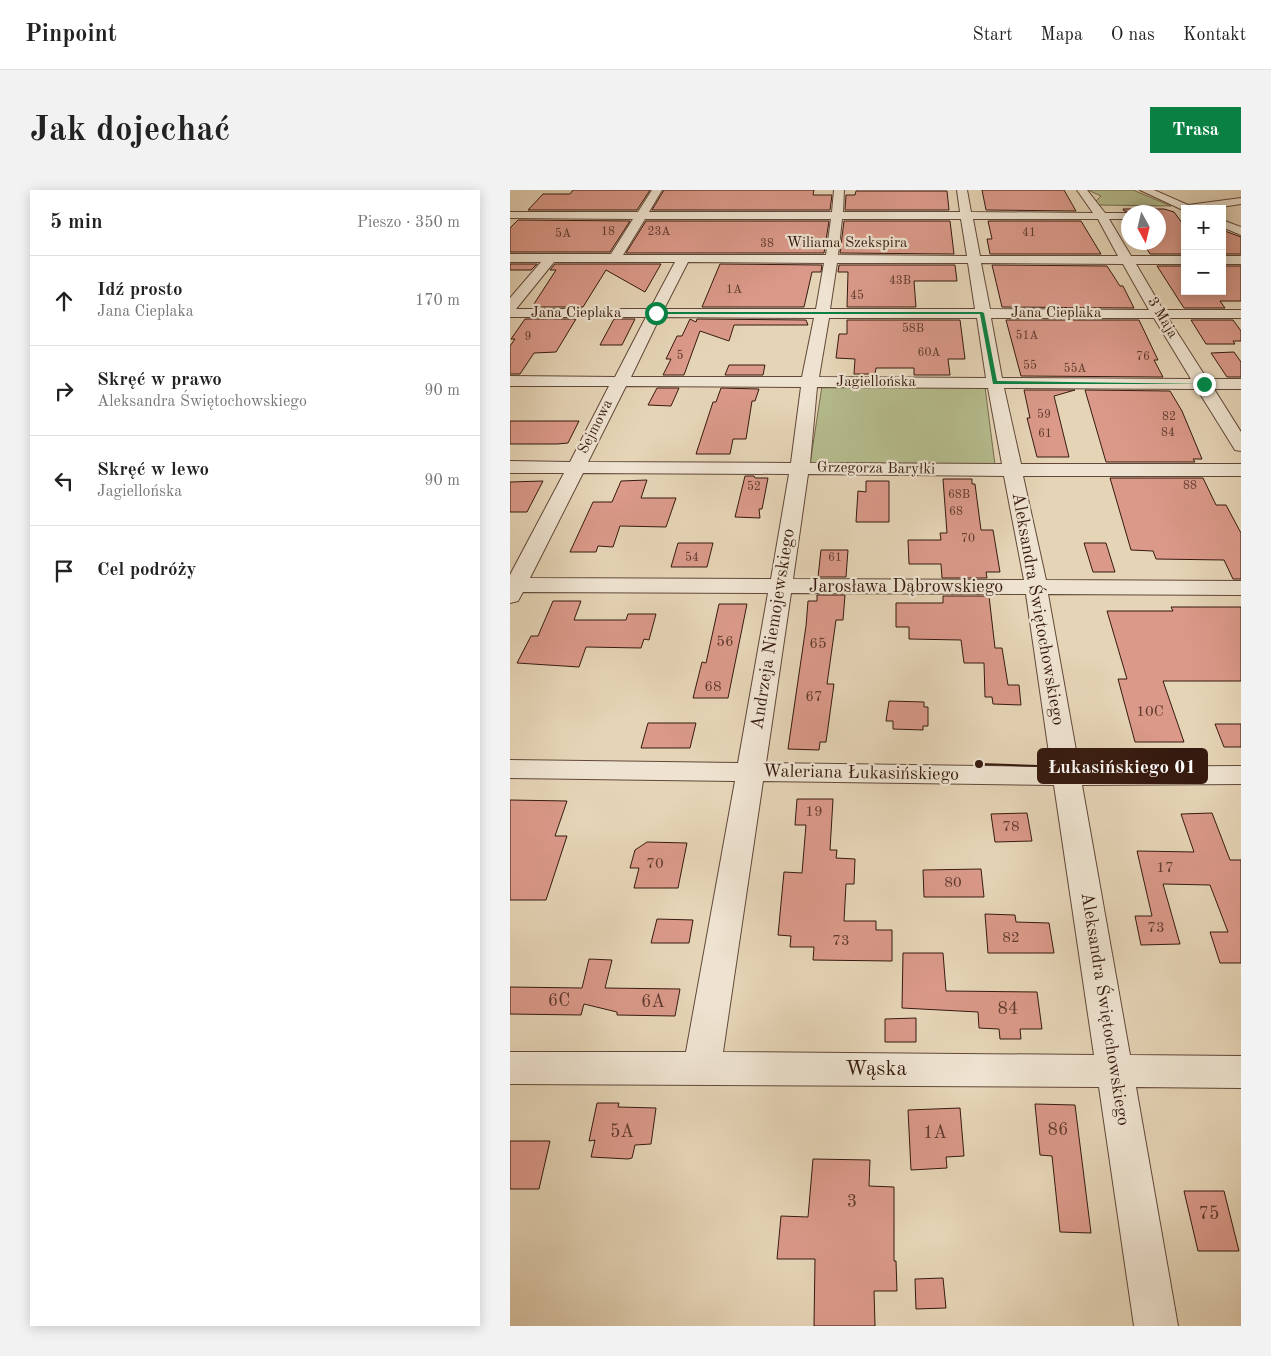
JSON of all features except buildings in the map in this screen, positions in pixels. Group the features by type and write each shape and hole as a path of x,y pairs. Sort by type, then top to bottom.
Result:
{"street":[{"path":"614,259 657,190"},
{"name":"Andrzeja Niemojewskiego","path":"702,1068 779,586 800,468 810,382 823,313 839,190"},
{"name":"Aleksandra Świętochowskiego","path":"962,190 995,383 1036,587 1156,1326"},
{"name":"3 Maja","path":"1082,190 1102,217 1158,314 1204,384 1241,446"},
{"path":"1145,190 1181,210"},
{"path":"1220,205 1241,201"},
{"path":"510,215 1121,216"},
{"path":"1226,225 1241,231"},
{"name":"Wiliama Szekspira","path":"510,258 1181,260"},
{"path":"510,307 551,258"},
{"name":"Sejmowa","path":"512,589 683,259"},
{"path":"1226,260 1241,260"},
{"name":"Jana Cieplaka","path":"510,313 1241,314"},
{"name":"Jagiellońska","path":"510,380 1241,384"},
{"name":"Grzegorza Baryłki","path":"510,467 1241,470"},
{"name":"Jarosława Dąbrowskiego","path":"512,589 779,586 1241,588"},
{"name":"Waleriana Łukasińskiego","path":"510,769 1066,776 1241,775"},
{"name":"Wąska","path":"510,1068 1241,1072"}],"green space":[{"path":"1088,190 1133,190 1171,206 1097,205 1095,202 1101,196"},
{"path":"822,386 985,387 995,465 810,464"}],"place":[{"name":"Łukasińskiego 01","path":"979,764"}],"route":[{"path":"656,313 982,313 995,383 1204,384"}]}
